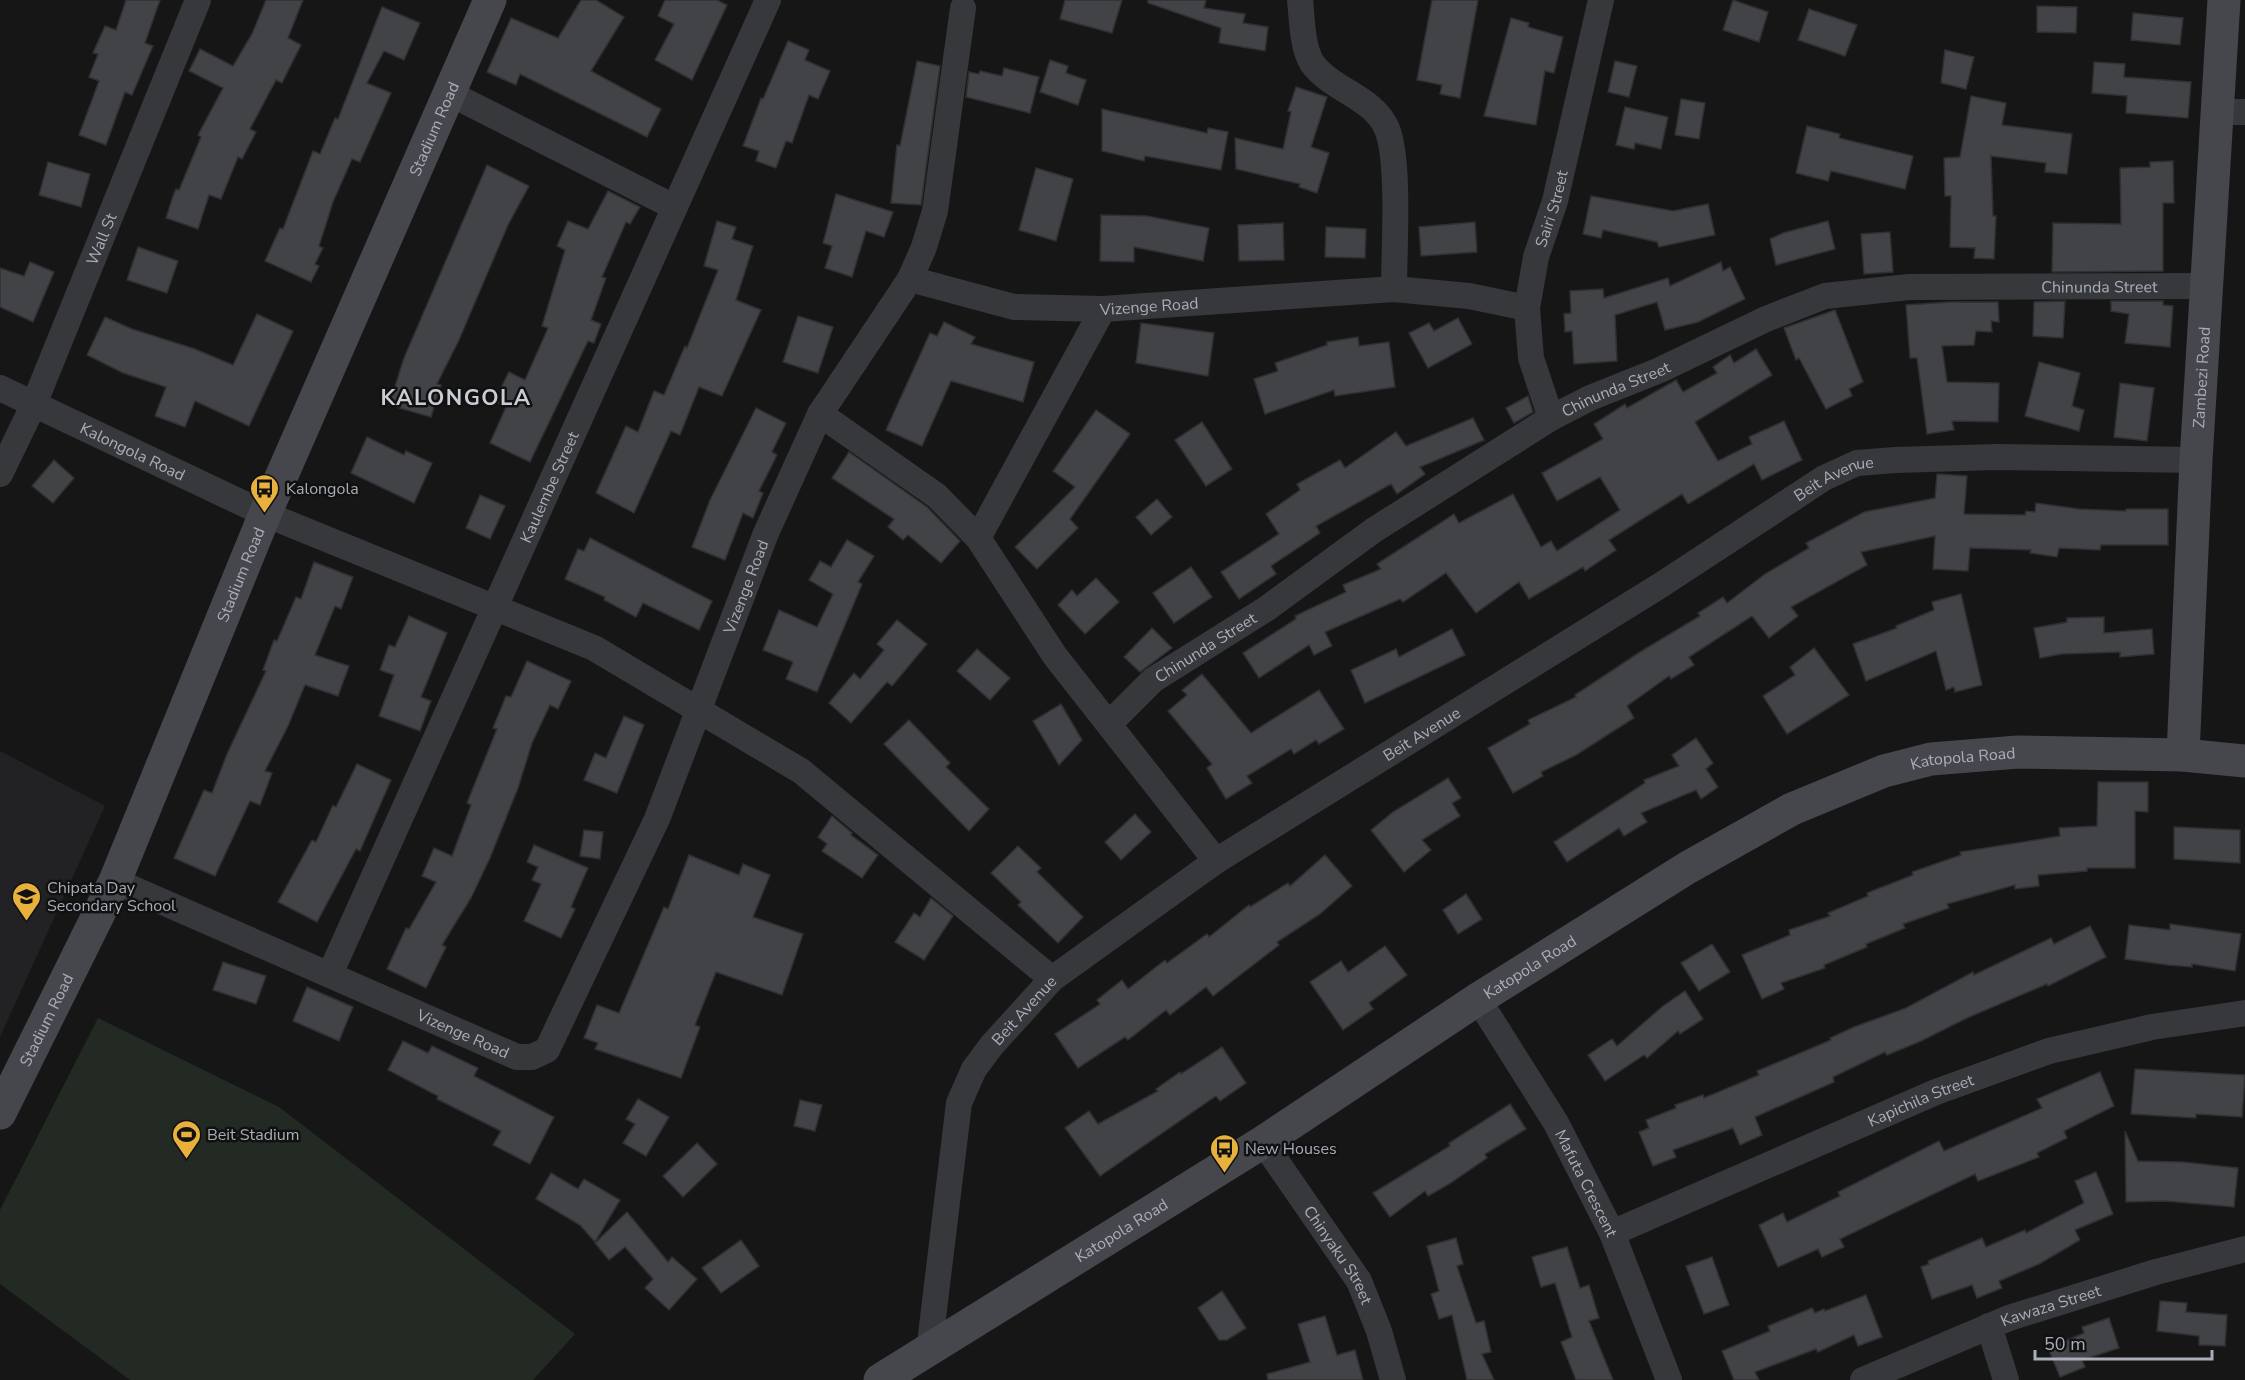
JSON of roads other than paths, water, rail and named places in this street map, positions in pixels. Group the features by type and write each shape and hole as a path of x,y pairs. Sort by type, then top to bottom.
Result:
{"street":[{"name":"Wall St","path":"0,474 34,404 198,0"},
{"name":"Stadium Road","path":"0,1113 115,881 265,514 490,0"},
{"name":"Kaulembe Street","path":"330,974 768,0"},
{"path":"1300,0 1311,61 1327,79 1375,111 1387,128 1393,154 1394,289"},
{"name":"Sairi Street","path":"1551,418 1531,358 1527,309 1536,256 1555,201 1601,0"},
{"name":"Zambezi Road","path":"2183,755 2196,460 2207,286 2232,112 2224,0"},
{"path":"909,279 924,247 935,211 963,8"},
{"path":"449,93 674,207"},
{"name":"Vizenge Road","path":"115,881 517,1057 532,1057 547,1050 657,819 766,533 820,414 909,279 1014,307 1103,309 1394,289 1468,296 1527,309"},
{"name":"Chinunda Street","path":"1109,724 1153,680 1266,609 1374,530 1551,418 1590,398 1660,370 1766,319 1825,296 1909,287 2207,286"},
{"path":"978,538 1103,309"},
{"name":"Kalongola Road","path":"0,388 265,514 594,648 818,783 1052,979"},
{"path":"820,414 937,496 978,538 1056,656 1216,861"},
{"name":"Beit Avenue","path":"929,1351 959,1102 974,1070 992,1045 1052,979 1216,861 1661,585 1824,478 1857,463 1997,457 2196,460"},
{"name":"Katopola Road","path":"880,1380 1263,1142 1478,999 1687,868 1792,809 1884,771 1931,759 2018,752 2183,755 2245,761"},
{"name":"Mafuta Crescent","path":"1478,999 1556,1123 1612,1233 1669,1380"},
{"name":"Kapichila Street","path":"1612,1233 1935,1092 2049,1052 2152,1028 2245,1013"},
{"name":"Chinyaku Street","path":"1263,1142 1359,1281 1379,1331 1392,1380"},
{"name":"Kawaza Street","path":"1863,1380 1989,1326 2156,1272 2245,1249"},
{"path":"1989,1326 2006,1380"}],"place":[{"name":"Kalongola","path":"265,514"},
{"name":"Chipata Day Secondary School","path":"26,922"},
{"name":"Beit Stadium","path":"186,1160"},
{"name":"New Houses","path":"1224,1174"}],"district":[{"name":"KALONGOLA","path":"456,397"}]}
